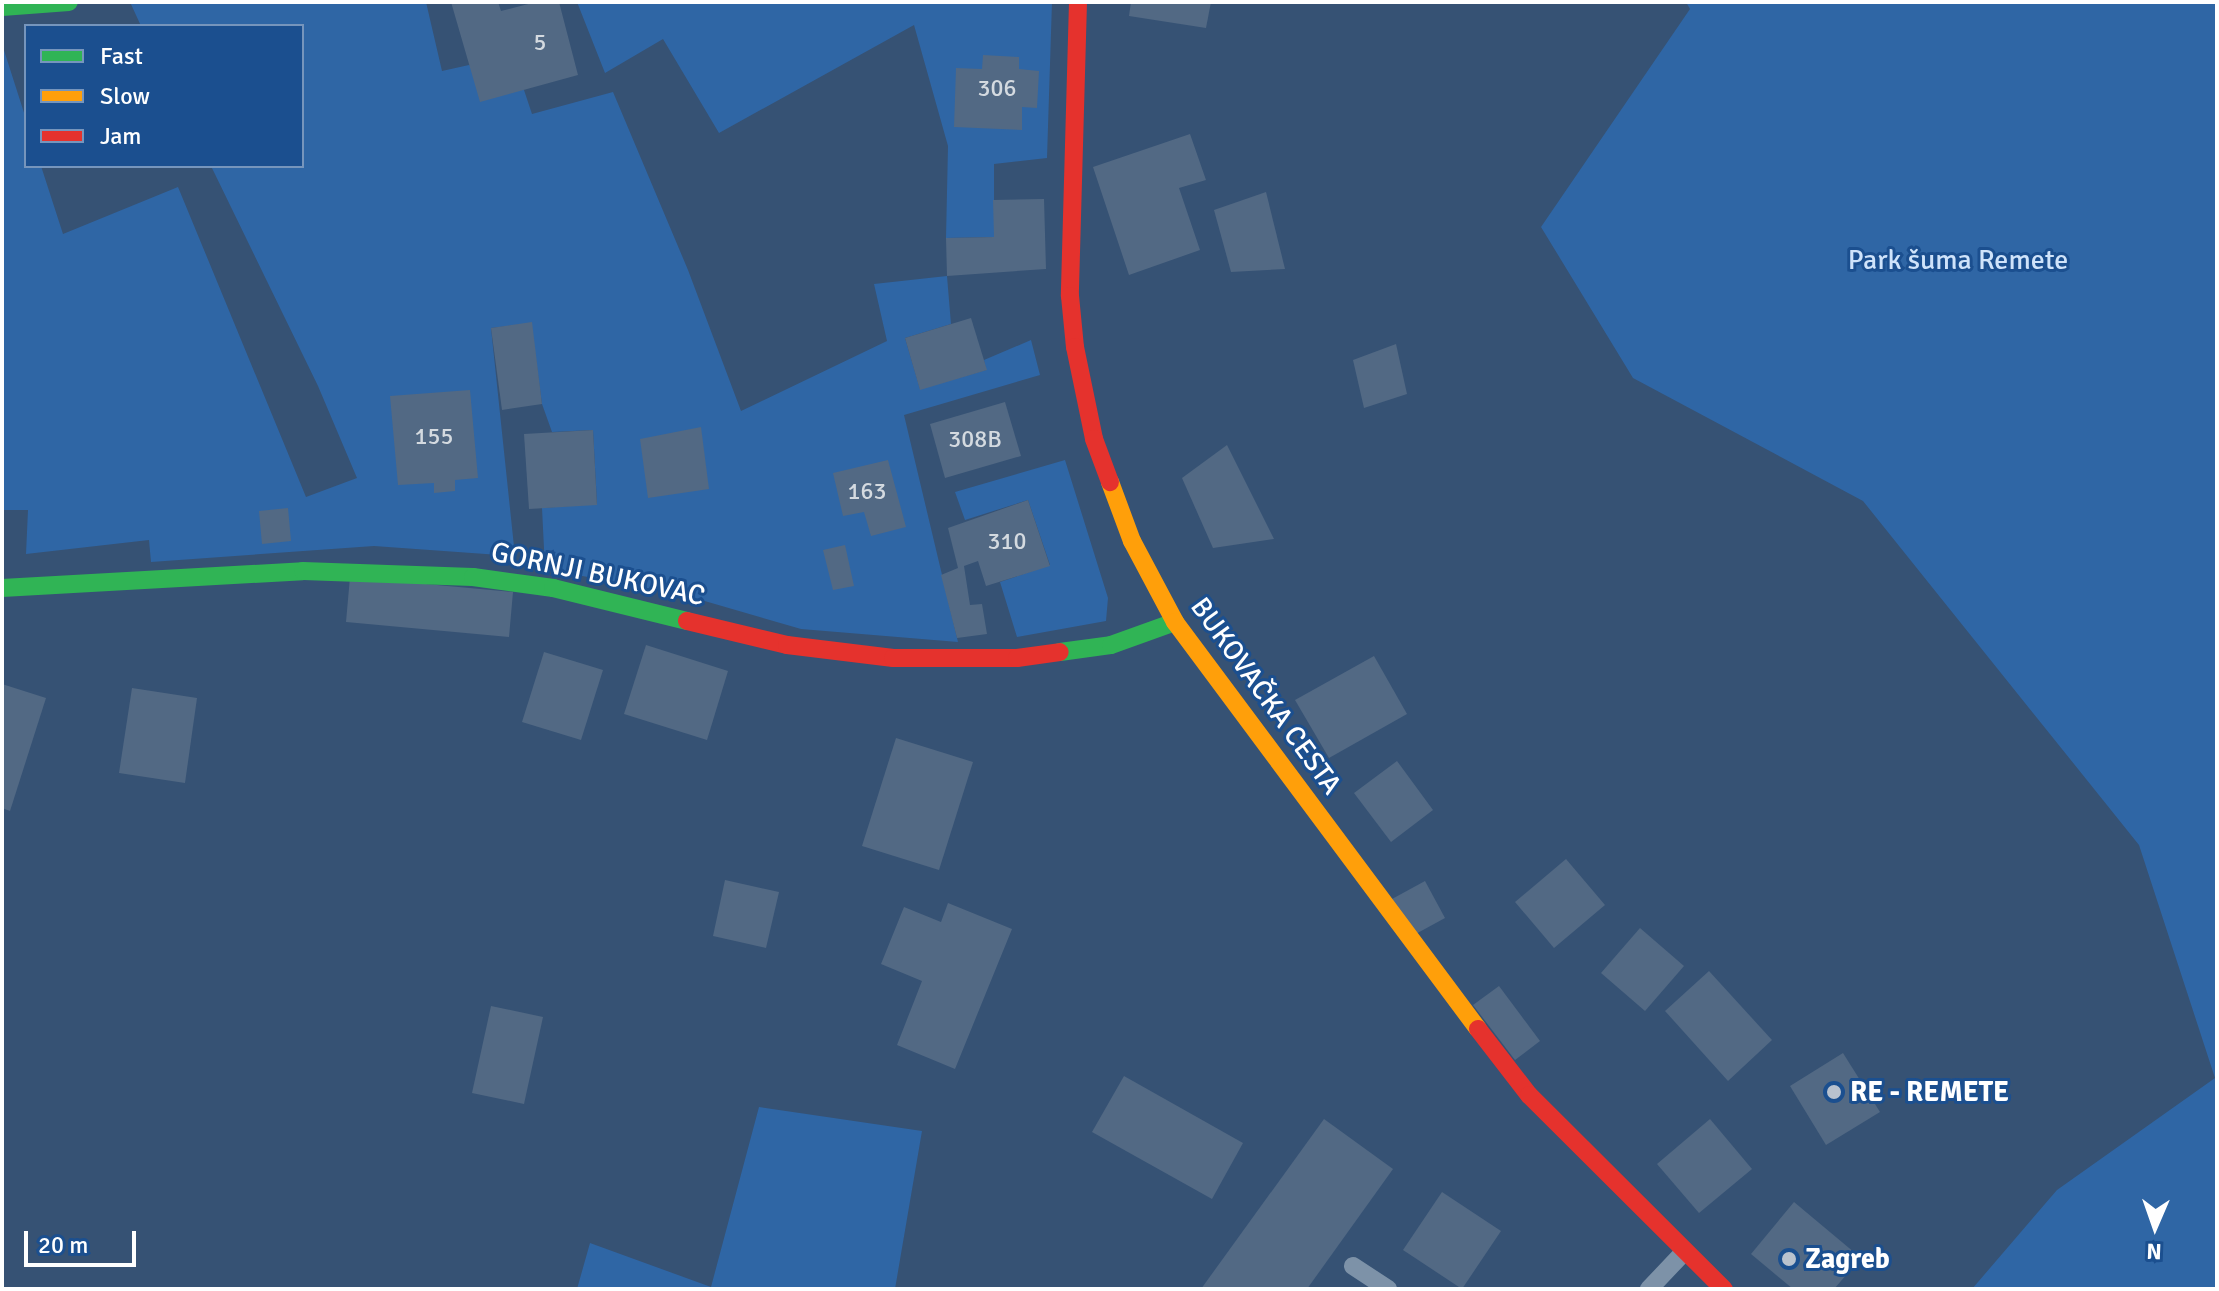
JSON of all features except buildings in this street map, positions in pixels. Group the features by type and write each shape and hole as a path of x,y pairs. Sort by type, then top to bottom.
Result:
{"main road":[{"path":"2,7 69,2"},
{"name":"BUKOVAČKA CESTA","path":"1078,2 1070,296 1075,347 1094,439 1132,541 1175,622 1418,952 1529,1095 1724,1289"},
{"name":"GORNJI BUKOVAC","path":"2,588 303,571 473,577 553,588 787,645 893,658 1017,658 1111,645 1175,622"}],"lane":[{"path":"1649,1289 1684,1252"},
{"path":"1353,1266 1388,1289"}],"green space":[{"path":"130,2 426,2 442,71 469,65 524,90 532,114 613,92 688,270 741,411 887,341 874,284 947,276 951,324 905,338 920,389 986,370 984,360 1031,340 1040,375 904,415 958,642 801,629 684,595 545,569 542,508 597,504 593,430 552,432 542,404 531,323 491,328 515,556 374,546 151,562 149,540 26,554 28,510 2,510 2,44 24,113 24,168 42,168 63,234 178,187 306,497 357,478 318,386 212,168 304,168 304,24 140,24"},
{"path":"577,2 1052,2 1047,158 994,164 994,237 946,238 948,146 914,25 719,133 663,39 605,73"},
{"name":"Park šuma Remete","path":"1686,2 2217,2 2217,1289 1972,1289 2057,1190 2215,1078 2139,845 1863,501 1633,378 1541,227 1690,9"},
{"path":"1065,460 1108,598 1106,621 1017,637 1000,582 1050,565 1028,500 965,520 955,492"},
{"path":"759,1107 922,1131 895,1289 577,1289 590,1243 711,1287"}],"traffic: fast":[{"path":"2,7 69,2"},
{"path":"2,588 303,571 473,577 553,588 687,621"},
{"path":"1060,652 1111,645 1175,622"}],"traffic: slow":[{"path":"1110,482 1132,541 1175,622 1478,1029"}],"traffic: jam":[{"path":"1078,2 1070,296 1075,347 1094,439 1110,482"},
{"path":"687,621 787,645 893,658 1017,658 1060,652"},
{"path":"1478,1029 1529,1095 1724,1289"}],"place":[{"name":"RE - REMETE","path":"1834,1092"},
{"name":"Zagreb","path":"1789,1259"}]}
